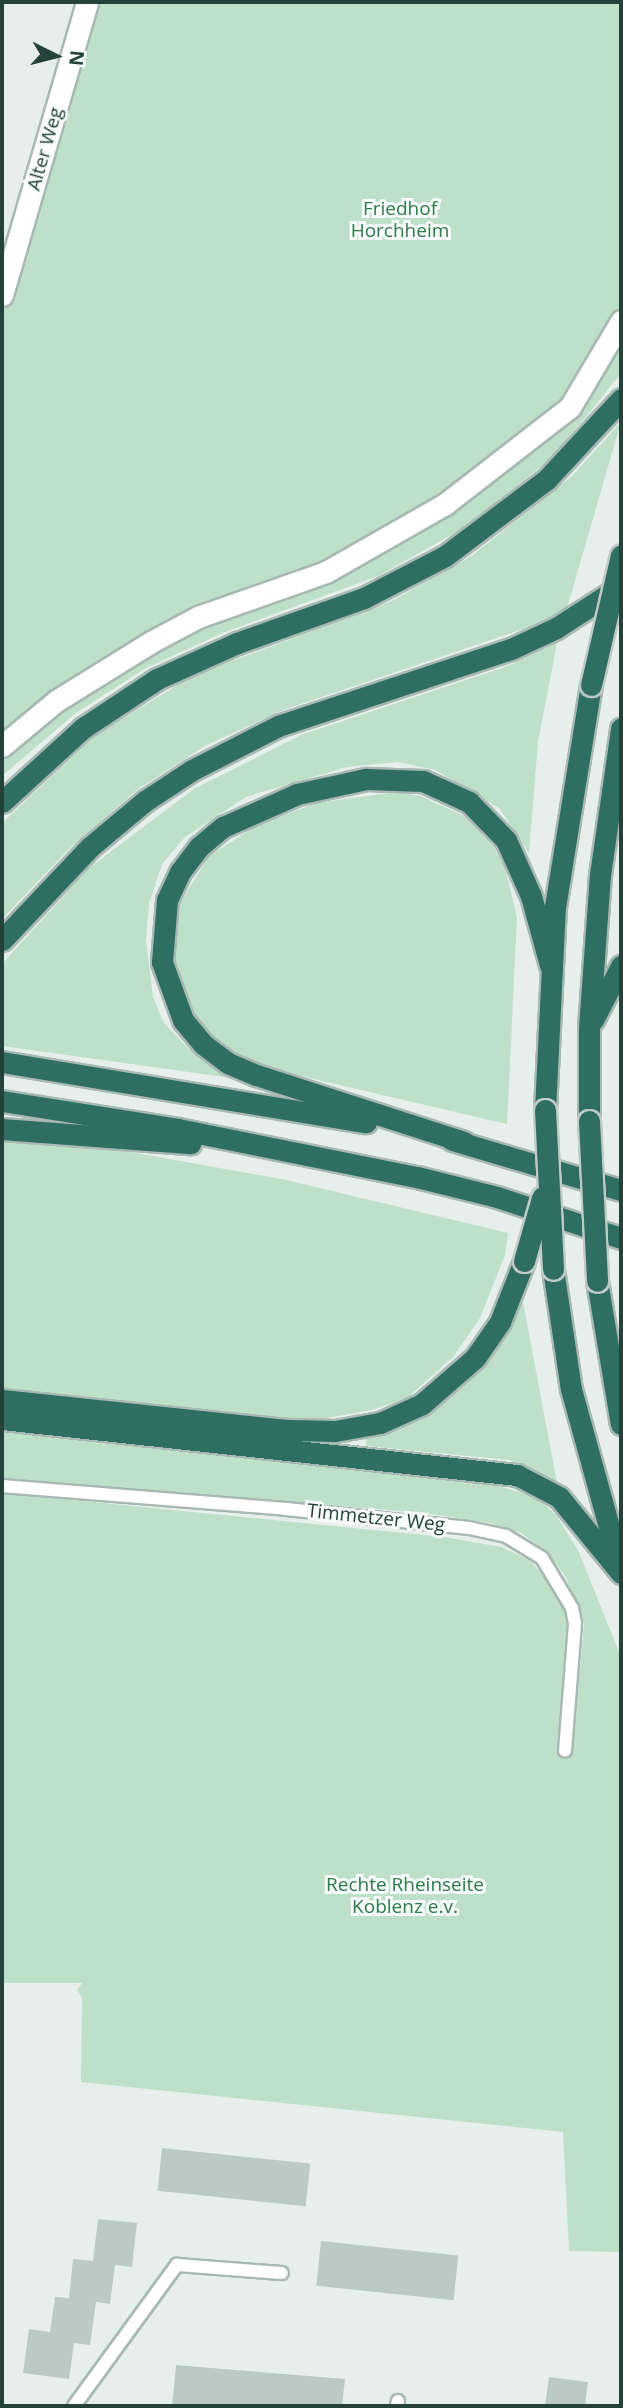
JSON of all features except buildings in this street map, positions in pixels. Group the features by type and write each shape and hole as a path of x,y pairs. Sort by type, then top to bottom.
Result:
{"highway":[{"path":"2,802 83,728 157,679 237,643 364,598 445,556 547,479 621,400"},
{"path":"621,555 591,685 562,843 550,965 545,1110 546,1183 553,1269 579,1426 621,1571"},
{"path":"2,940 90,847 145,800 192,770 278,726 511,649 556,628 621,586"},
{"path":"621,729 600,875 589,1028 589,1121 597,1280 621,1424"},
{"path":"550,965 531,896 506,840 469,802 424,781 366,779 297,794 223,827 199,847 180,872 167,900 162,962 179,1011 203,1044 228,1063 256,1076 621,1190"},
{"path":"589,1028 621,966"},
{"path":"2,1062 304,1110 464,1142"},
{"path":"2,1101 304,1152 498,1197 621,1238"},
{"path":"2,1129 304,1152"},
{"path":"2,1400 288,1430 335,1431 380,1423 422,1404 475,1358 509,1303 546,1183"},
{"path":"2,1419 517,1475 559,1497 621,1571"}],"street":[{"name":"Alter Weg","path":"2,295 87,2"},
{"path":"2,746 56,701 151,642 198,617 326,572 445,505 570,407 621,321"}],"lane":[{"name":"Timmetzer Weg","path":"2,1486 286,1509 469,1528 506,1536 542,1558 572,1608 575,1625 565,1751"},
{"path":"74,2406 177,2265 282,2273"}],"green space":[{"name":"Friedhof Horchheim","path":"88,2 621,2 621,306 563,403 438,498 322,565 193,610 2,735 2,294"},
{"path":"621,337 621,373 591,411 548,461 464,528 378,576 225,632 146,668 76,713 2,776 2,756 35,724 156,645 339,578 426,528 574,412"},
{"path":"621,422 565,615 283,710 205,746 138,789 70,848 2,919 2,823 96,735 192,676 390,602 470,557 572,476"},
{"path":"557,643 538,742 529,853 499,808 435,770 398,762 347,767 246,797 185,837 162,864 149,904 146,940 153,997 164,1023 189,1049 239,1079 2,1046 2,964 89,868 194,789 301,735 508,666"},
{"path":"396,792 420,796 464,816 496,850 506,872 517,918 507,1124 258,1066 210,1036 193,1015 175,971 171,945 177,908 209,856 258,825 316,803"},
{"path":"2,1139 130,1152 282,1179 508,1233 505,1255 480,1318 454,1356 407,1398 372,1410 305,1422 2,1391"},
{"path":"523,1302 557,1483 509,1460 366,1446 366,1436 397,1428 458,1389 492,1354"},
{"name":"Rechte Rheinseite Koblenz e.v.","path":"2,1426 473,1479 536,1497 556,1515 578,1550 621,1657 621,2252 569,2251 563,2132 81,2082 82,1997 77,1990 82,1983 2,1983 2,1493 444,1537 501,1547 529,1560 559,1591 570,1623 567,1671 580,1672 584,1625 566,1577 547,1552 521,1533 491,1523 424,1513 2,1479"}]}
